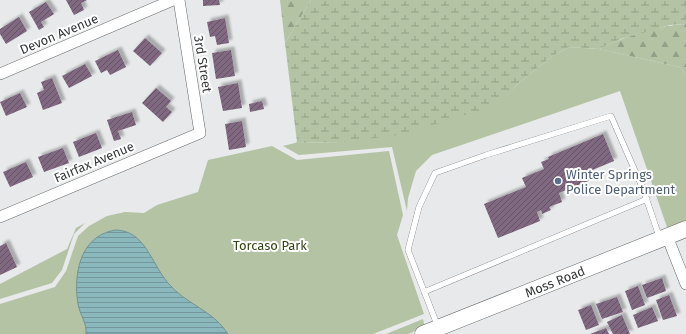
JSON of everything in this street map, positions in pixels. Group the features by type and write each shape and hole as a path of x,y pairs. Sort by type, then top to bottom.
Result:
{"street":[{"name":"Devon Avenue","path":"0,74 174,0"},
{"name":"3rd Street","path":"179,0 200,133"},
{"name":"Fairfax Avenue","path":"0,217 200,133"},
{"name":"Moss Road","path":"434,332 686,229"},
{"path":"664,238 686,284"}],"lane":[{"path":"434,332 424,292 408,250 419,207 435,173 486,155 611,116 664,238"},
{"path":"424,292 647,199"}],"green space":[{"path":"280,0 311,0 285,43"},
{"path":"311,0 686,0 686,24 670,25 621,39 599,49 569,47 551,57 518,84 499,105 399,135 342,142 295,143 297,142 285,43"},
{"path":"686,24 686,74 679,67 599,49 641,32"},
{"path":"569,47 599,49 679,67 686,74 686,222 668,230 620,91 432,155 416,171 408,198 407,211 392,147 299,155 283,146 295,143 342,142 498,105 518,84 551,57"},
{"name":"Torcaso Park","path":"272,146 297,160 389,151 403,215 397,235 424,314 373,334 0,334 0,304 55,287 66,271 78,236 89,226 107,216 125,212 144,213 157,205 198,192 208,160"},
{"path":"85,223 74,234 62,270 52,283 0,299 0,284 67,249 76,228"},
{"path":"423,319 425,327 408,334 386,334"}],"water":[{"path":"115,230 125,231 134,235 146,249 168,283 182,296 215,319 228,334 86,334 78,304 78,269 87,248 94,240 103,234"}],"building":[{"path":"66,0 87,0 81,3 84,10 74,15"},
{"path":"203,0 219,0 220,5 203,6"},
{"path":"46,2 54,14 41,22 44,27 39,30 29,12"},
{"path":"19,17 27,31 6,44 0,34 0,29"},
{"path":"225,18 229,43 217,45 215,36 210,37 207,22"},
{"path":"145,38 162,53 150,66 133,51"},
{"path":"118,50 126,67 110,75 107,70 101,73 95,61"},
{"path":"231,50 235,76 216,79 212,53"},
{"path":"85,64 92,76 69,88 62,76"},
{"path":"52,78 62,103 43,110 37,93 44,90 41,82"},
{"path":"238,83 242,108 223,111 218,87"},
{"path":"156,88 171,101 166,107 172,112 163,122 142,103"},
{"path":"20,93 27,107 6,116 0,102"},
{"path":"262,101 264,109 250,112 249,104"},
{"path":"132,112 136,125 118,131 121,139 114,141 107,120"},
{"path":"242,121 246,147 229,150 225,124"},
{"path":"96,133 102,148 79,157 73,142"},
{"path":"603,134 614,161 590,171 593,179 559,193 562,202 549,207 551,210 542,214 541,210 537,212 540,221 498,238 484,204 526,187 522,178 544,169 541,162 549,159 548,157"},
{"path":"63,148 69,163 44,172 38,157"},
{"path":"26,162 33,177 10,187 3,172"},
{"path":"6,243 17,267 0,275 0,246"},
{"path":"662,278 666,291 647,298 642,285"},
{"path":"638,286 645,305 632,310 625,291"},
{"path":"669,295 677,316 663,320 656,300"},
{"path":"617,297 623,312 602,319 596,304"},
{"path":"591,305 599,325 586,330 578,310"},
{"path":"652,307 658,321 638,328 633,315"},
{"path":"622,315 630,334 613,334 607,322"},
{"path":"606,328 609,334 590,334"}],"place":[{"name":"Winter Springs Police Department","path":"558,181"}]}
